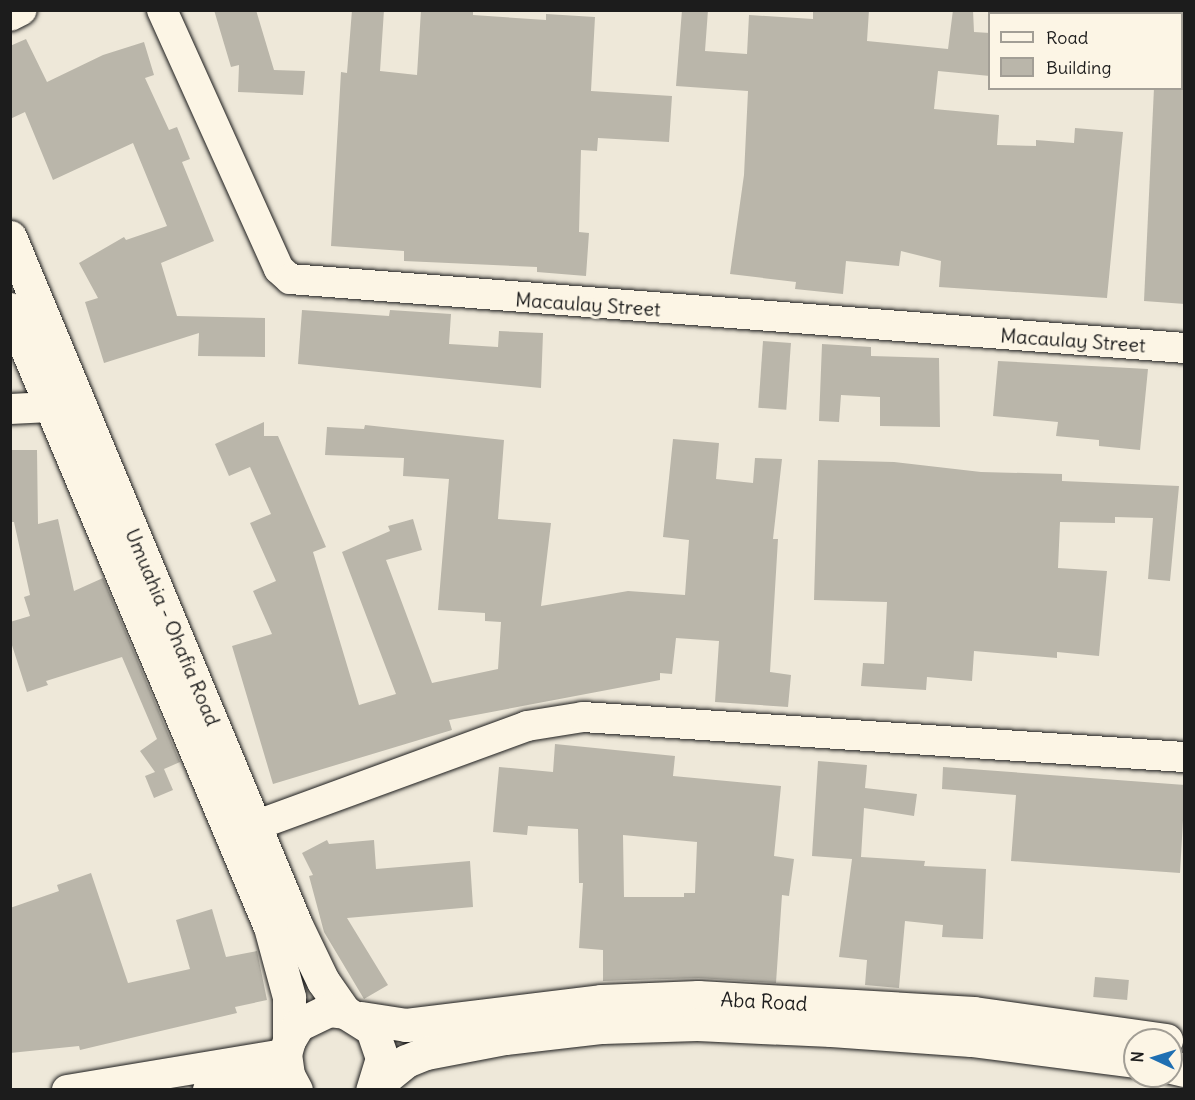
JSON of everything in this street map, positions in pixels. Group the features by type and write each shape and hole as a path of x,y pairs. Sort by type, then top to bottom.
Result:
{"main road":[{"name":"Umuahia - Ohafia Road","path":"10,237 257,825 296,925 323,981 353,1015 372,1029 382,1058 373,1088"},
{"name":"Umuahia - Ohafia Road","path":"10,309 270,927 289,997 289,1065"},
{"name":"Aba Road","path":"289,1065 312,1015 328,1010 406,1025 601,1001 698,997 974,1013 1123,1034"},
{"name":"Aba Road","path":"373,1088 406,1061 426,1053 602,1027 698,1024 843,1031 971,1040 1123,1059"}],"street":[{"path":"10,16 22,10"},
{"name":"Macaulay Street","path":"162,10 279,269 290,279 1185,348"},
{"path":"10,408 50,407"},
{"path":"257,825 527,726 583,717 1185,758"},
{"path":"66,1089 289,1065"},
{"path":"208,1089 289,1065"}],"building":[{"path":"214,10 256,10 274,70 305,71 303,95 238,92 239,65 231,67"},
{"path":"352,10 384,10 380,71 417,75 421,10 473,10 473,15 546,20 546,14 595,17 591,91 672,96 669,142 598,138 597,151 581,150 579,232 589,233 586,276 537,272 537,267 404,261 404,251 331,246 341,72 347,73"},
{"path":"682,10 708,10 705,51 747,54 749,15 813,19 813,10 869,10 867,41 948,49 953,10 973,10 974,32 988,33 988,76 938,71 934,109 999,115 997,145 1036,146 1036,140 1074,143 1075,128 1123,132 1107,298 939,287 941,261 901,251 899,266 846,261 843,294 795,289 796,282 730,274 744,175 748,91 676,86"},
{"path":"26,39 47,82 103,55 144,42 154,75 145,78 169,130 177,127 190,159 182,162 214,241 161,263 177,316 265,318 265,357 198,356 199,333 104,363 85,302 98,298 79,263 124,237 126,240 167,226 133,143 53,180 25,112 10,119 10,46"},
{"path":"1185,88 1185,304 1144,301 1154,90 1183,90"},
{"path":"302,310 389,316 390,310 451,314 449,344 498,347 499,331 543,333 541,388 298,364"},
{"path":"763,341 791,343 786,410 758,408"},
{"path":"822,344 871,347 871,356 939,358 940,427 880,426 880,397 841,395 839,422 819,421"},
{"path":"998,361 1148,369 1140,450 1099,446 1099,440 1056,436 1058,422 993,416"},
{"path":"264,422 264,436 278,436 326,547 313,552 359,705 396,694 342,552 390,531 388,526 413,519 422,550 386,560 432,683 498,669 501,622 485,621 485,613 438,610 449,479 403,476 404,458 325,455 327,427 364,429 365,425 504,440 498,519 551,523 541,606 628,591 685,595 689,540 663,537 673,439 719,443 716,479 753,483 755,458 782,459 773,539 778,539 770,672 791,675 788,707 715,702 719,641 676,638 672,674 660,673 660,680 449,720 452,730 273,784 232,646 272,634 253,591 276,581 250,523 271,514 250,467 229,476 215,444"},
{"path":"10,450 37,450 38,524 58,519 74,591 103,578 180,762 164,769 173,790 154,798 145,776 155,772 140,751 157,739 122,657 46,681 48,685 27,692 10,639 10,622 30,616 24,597 30,595 14,522 10,522"},
{"path":"818,460 894,462 981,472 1062,474 1062,481 1179,486 1170,581 1148,579 1153,518 1115,517 1115,523 1060,522 1058,568 1107,571 1099,656 1057,652 1057,658 974,651 972,681 927,677 926,690 861,686 863,663 884,664 887,602 814,600"},
{"path":"555,744 675,756 673,776 781,786 774,856 794,859 789,896 782,895 776,983 699,978 603,981 603,950 579,948 583,883 579,883 578,829 528,826 527,835 493,832 499,767 553,772","holes":["623,835 697,842 695,893 684,893 684,897 624,897"]},
{"path":"818,761 867,765 865,788 917,794 914,816 864,808 861,857 925,861 924,866 986,869 983,939 942,937 943,925 905,921 899,988 865,985 867,960 839,957 852,859 812,856"},
{"path":"943,767 1185,785 1180,873 1011,861 1016,795 942,789"},
{"path":"327,840 329,844 374,840 376,869 470,861 473,907 347,918 388,985 364,999 324,932 309,876 313,875 302,853"},
{"path":"91,873 128,983 190,969 176,920 212,909 226,957 257,951 267,1000 235,1007 237,1013 80,1050 79,1046 10,1053 10,908 59,891 57,885"},
{"path":"1095,977 1129,980 1127,1000 1093,997"}]}
